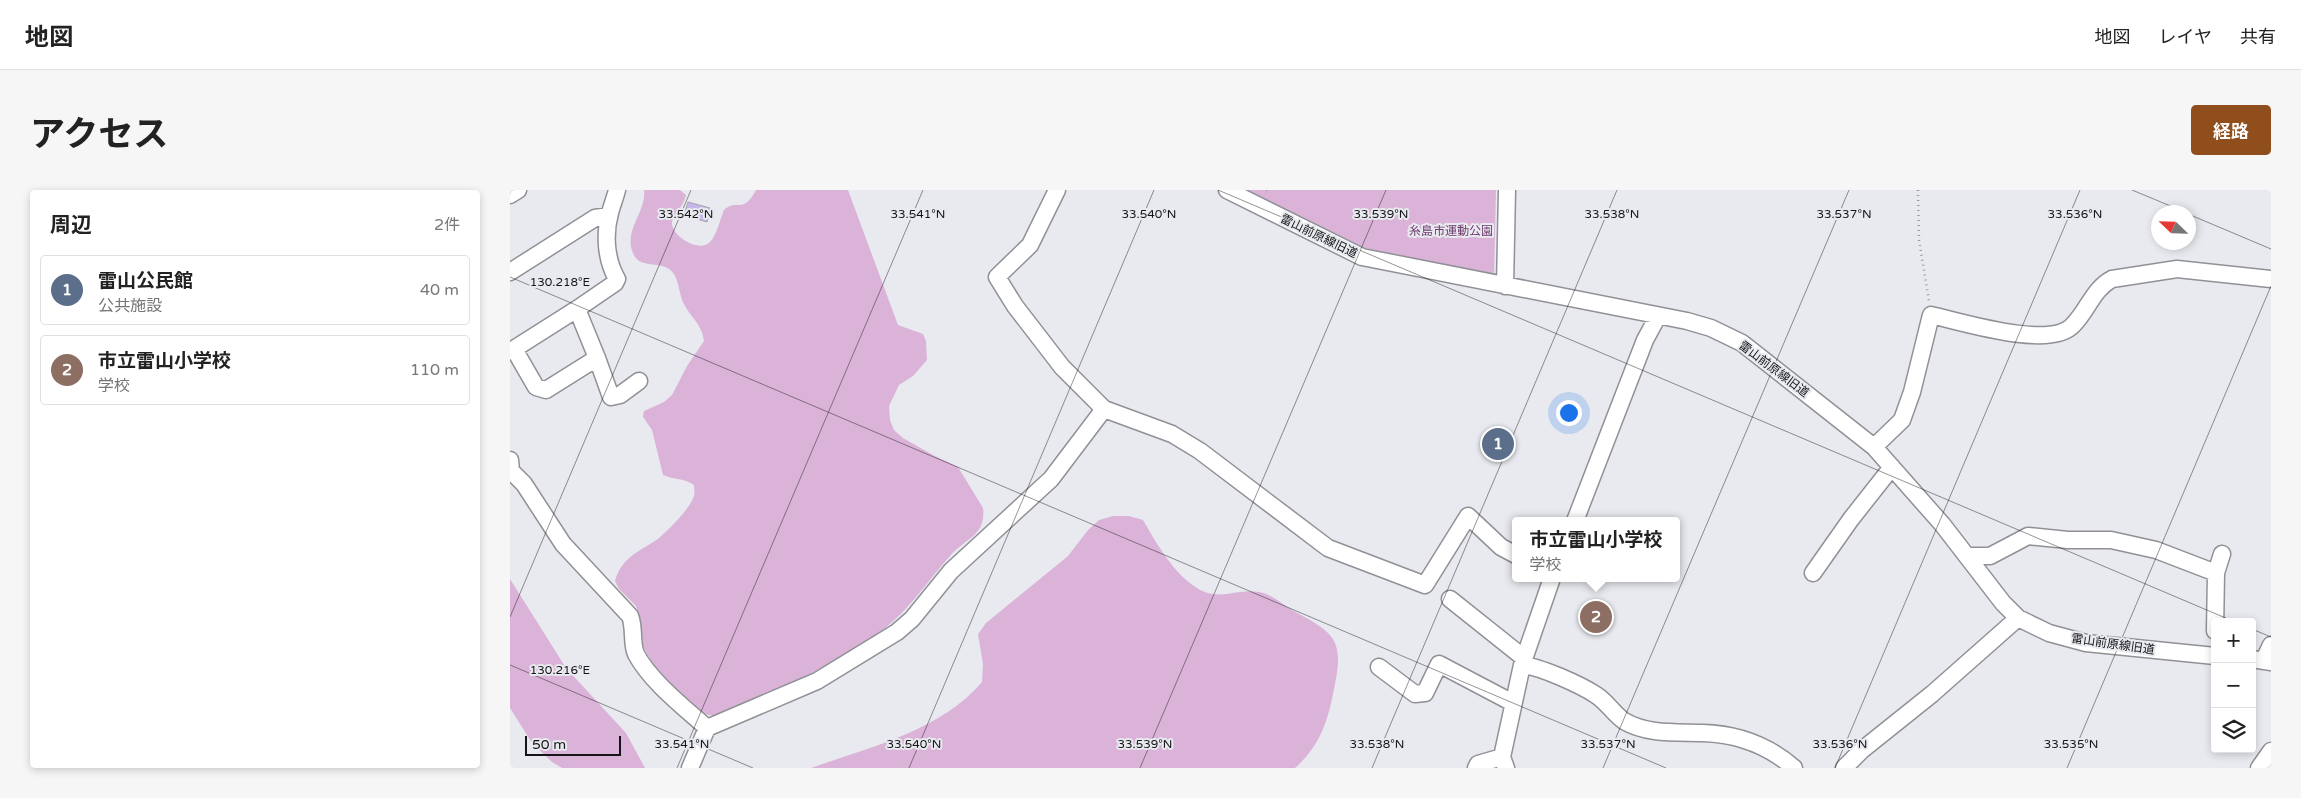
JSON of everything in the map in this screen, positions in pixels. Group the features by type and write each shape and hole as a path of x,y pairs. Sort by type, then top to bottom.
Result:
{"street":[{"path":"510,195 518,190"},
{"path":"597,358 546,390 536,387 512,350 615,283 617,279 611,269 606,246 609,216 617,190"},
{"path":"1057,190 1030,244 997,277 1015,306 1062,367 1104,409 1172,434 1200,451 1328,548 1425,585 1468,516 1501,547 1512,553"},
{"name":"雷山前原線旧道","path":"1227,190 1362,257 1687,321 1711,328 1742,343 1874,447 1942,524 2003,603 2018,618 2049,633 2086,643 2211,656"},
{"path":"1505,286 1506,190"},
{"path":"510,272 596,218 609,216"},
{"path":"1874,447 1902,420 1912,392 1931,315 2023,335 2046,336 2063,334 2073,325 2094,294 2104,283 2112,279 2177,269 2271,278"},
{"path":"577,309 611,397 620,396 639,381"},
{"path":"1577,517 1642,348 1658,316"},
{"path":"690,768 707,728 817,682 897,632 912,619 951,571 1051,479 1104,409"},
{"path":"510,460 511,471 524,484 563,544 630,616 634,625 636,653 653,676 707,728"},
{"path":"1813,573 1851,519 1892,467"},
{"path":"1967,556 1990,556 2028,536 2068,540 2111,540 2156,550 2216,573"},
{"path":"2215,618 2216,573 2222,554"},
{"path":"1476,768 1478,764 1504,762 1513,703 1523,661 1551,582"},
{"path":"1450,599 1523,661 1596,695 1624,721 1655,732 1706,733 1744,740 1765,748 1783,758 1794,768"},
{"path":"1844,768 1862,750 1932,694 2018,618"},
{"path":"2262,661 2271,645"},
{"path":"1379,667 1415,694 1425,693 1439,664 1513,703"},
{"path":"2259,768 2271,751"}],"path":[{"path":"1918,190 1919,240 1931,315"}],"green space":[{"path":"644,190 680,190 686,195 674,217 673,228 687,242 700,246 705,245 712,239 724,210 733,205 744,204 756,190 848,190 898,325 923,334 926,341 927,360 913,376 899,385 889,406 890,420 894,430 903,438 958,467 983,508 981,525 974,536 951,555 911,603 884,629 865,643 824,667 781,688 715,716 703,714 657,672 643,646 640,618 636,606 619,589 615,581 621,567 630,557 660,537 688,507 694,496 694,485 663,475 652,430 643,417 644,411 664,402 672,395 687,366 704,341 699,326 684,304 673,272 660,265 644,263 636,258 633,253 631,236 644,198"},
{"name":"糸島市運動公園","path":"1234,190 1496,190 1494,280 1362,253"},
{"path":"1113,516 1129,516 1143,520 1173,566 1188,582 1197,588 1213,594 1251,591 1263,593 1318,625 1333,639 1337,648 1338,658 1329,712 1317,742 1304,760 1295,768 811,768 903,736 946,713 965,699 982,682 983,664 978,634 986,623 1068,556 1088,530 1099,520"},
{"path":"510,579 566,668 626,733 645,768 562,768 552,762 532,743 510,708"}],"building":[{"path":"688,202 710,208 707,222 684,215"}],"place":[{"name":"雷山公民館","path":"1498,444"},
{"name":"市立雷山小学校","path":"1596,617"}]}
